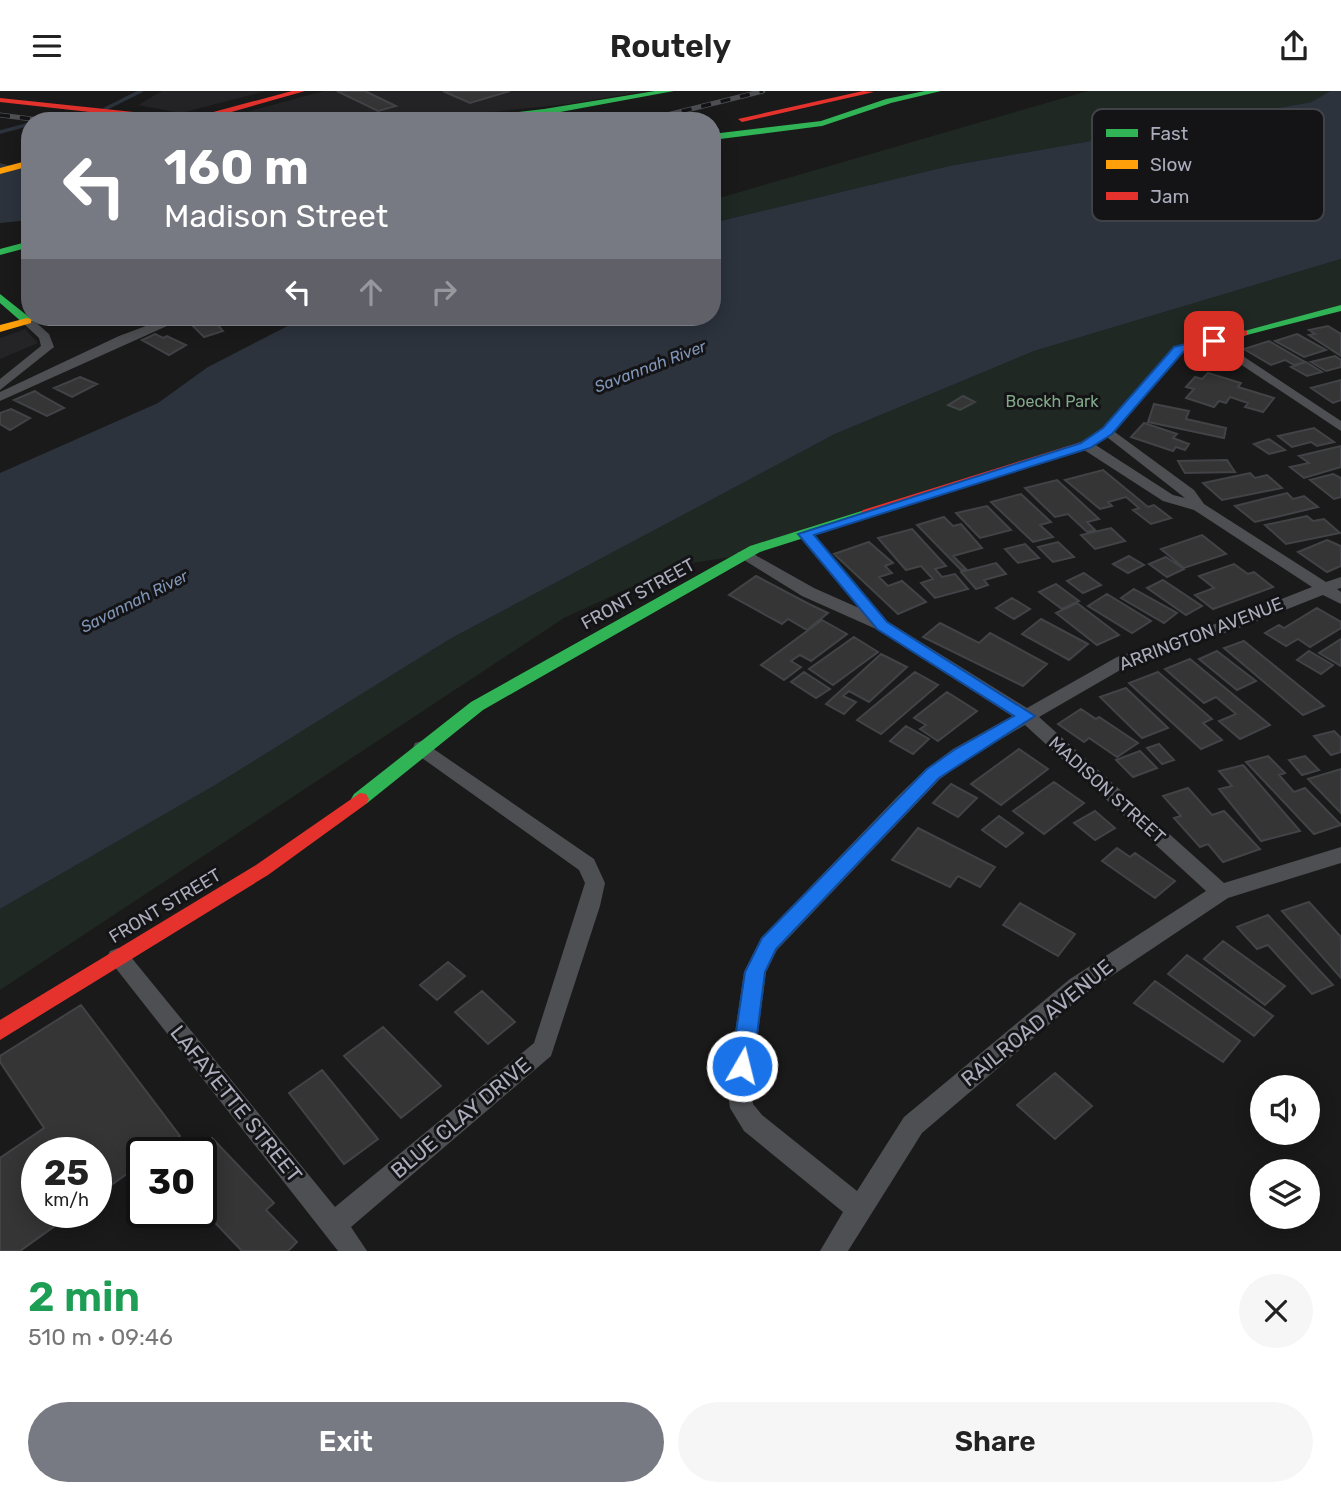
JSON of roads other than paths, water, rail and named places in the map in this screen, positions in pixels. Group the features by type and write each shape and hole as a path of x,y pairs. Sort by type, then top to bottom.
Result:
{"main road":[{"path":"224,112 300,91"},
{"path":"528,112 600,104 670,91"},
{"path":"727,115 837,91"},
{"path":"721,125 831,98 882,91"},
{"path":"721,136 822,123 889,101 937,91"},
{"path":"0,100 88,112"},
{"path":"0,171 21,165"},
{"path":"0,247 21,245"},
{"path":"0,252 21,246"},
{"path":"0,297 21,316"},
{"name":"FRONT STREET","path":"0,1031 262,870 354,804 422,748 496,695 744,555 1086,445 1108,431 1178,350 1341,308"},
{"path":"0,329 21,323"}],"street":[{"path":"0,386 48,347 45,337 33,326"},
{"path":"0,397 123,339 157,326"},
{"path":"1214,341 1341,427"},
{"path":"1108,431 1189,493 1199,507"},
{"path":"1086,445 1168,498 1199,507 1331,585 1341,599"},
{"name":"MADISON STREET","path":"805,534 882,625"},
{"name":"MADISON STREET","path":"744,555 808,592 882,625 1026,716 1221,892"},
{"name":"ARRINGTON AVENUE","path":"860,1209 753,1123 742,1108 739,1087 755,972 769,944 933,774 960,754 1123,661 1236,623 1331,585"},
{"name":"BLUE CLAY DRIVE","path":"333,1225 543,1049 590,906 595,883 587,865 422,748"},
{"name":"RAILROAD AVENUE","path":"834,1251 913,1125 1078,986 1221,892 1341,855"},
{"name":"LAFAYETTE STREET","path":"118,957 354,1251"}],"water":[{"name":"Savannah River","path":"1330,91 1341,91 1341,259 1034,351 835,434 450,639 217,784 0,909 0,473 158,403 208,367 288,326 721,326 721,221 949,166 1092,141 1092,221 1324,221 1324,109 1272,109 1312,102"},
{"path":"0,163 21,169 21,221 0,223"}],"waterway":[{"path":"105,109 141,91"},
{"path":"0,132 21,126"}],"railway":[{"path":"679,112 763,91"},
{"path":"0,115 21,118"}],"park label":[{"name":"Boeckh Park","path":"1052,401"}]}
